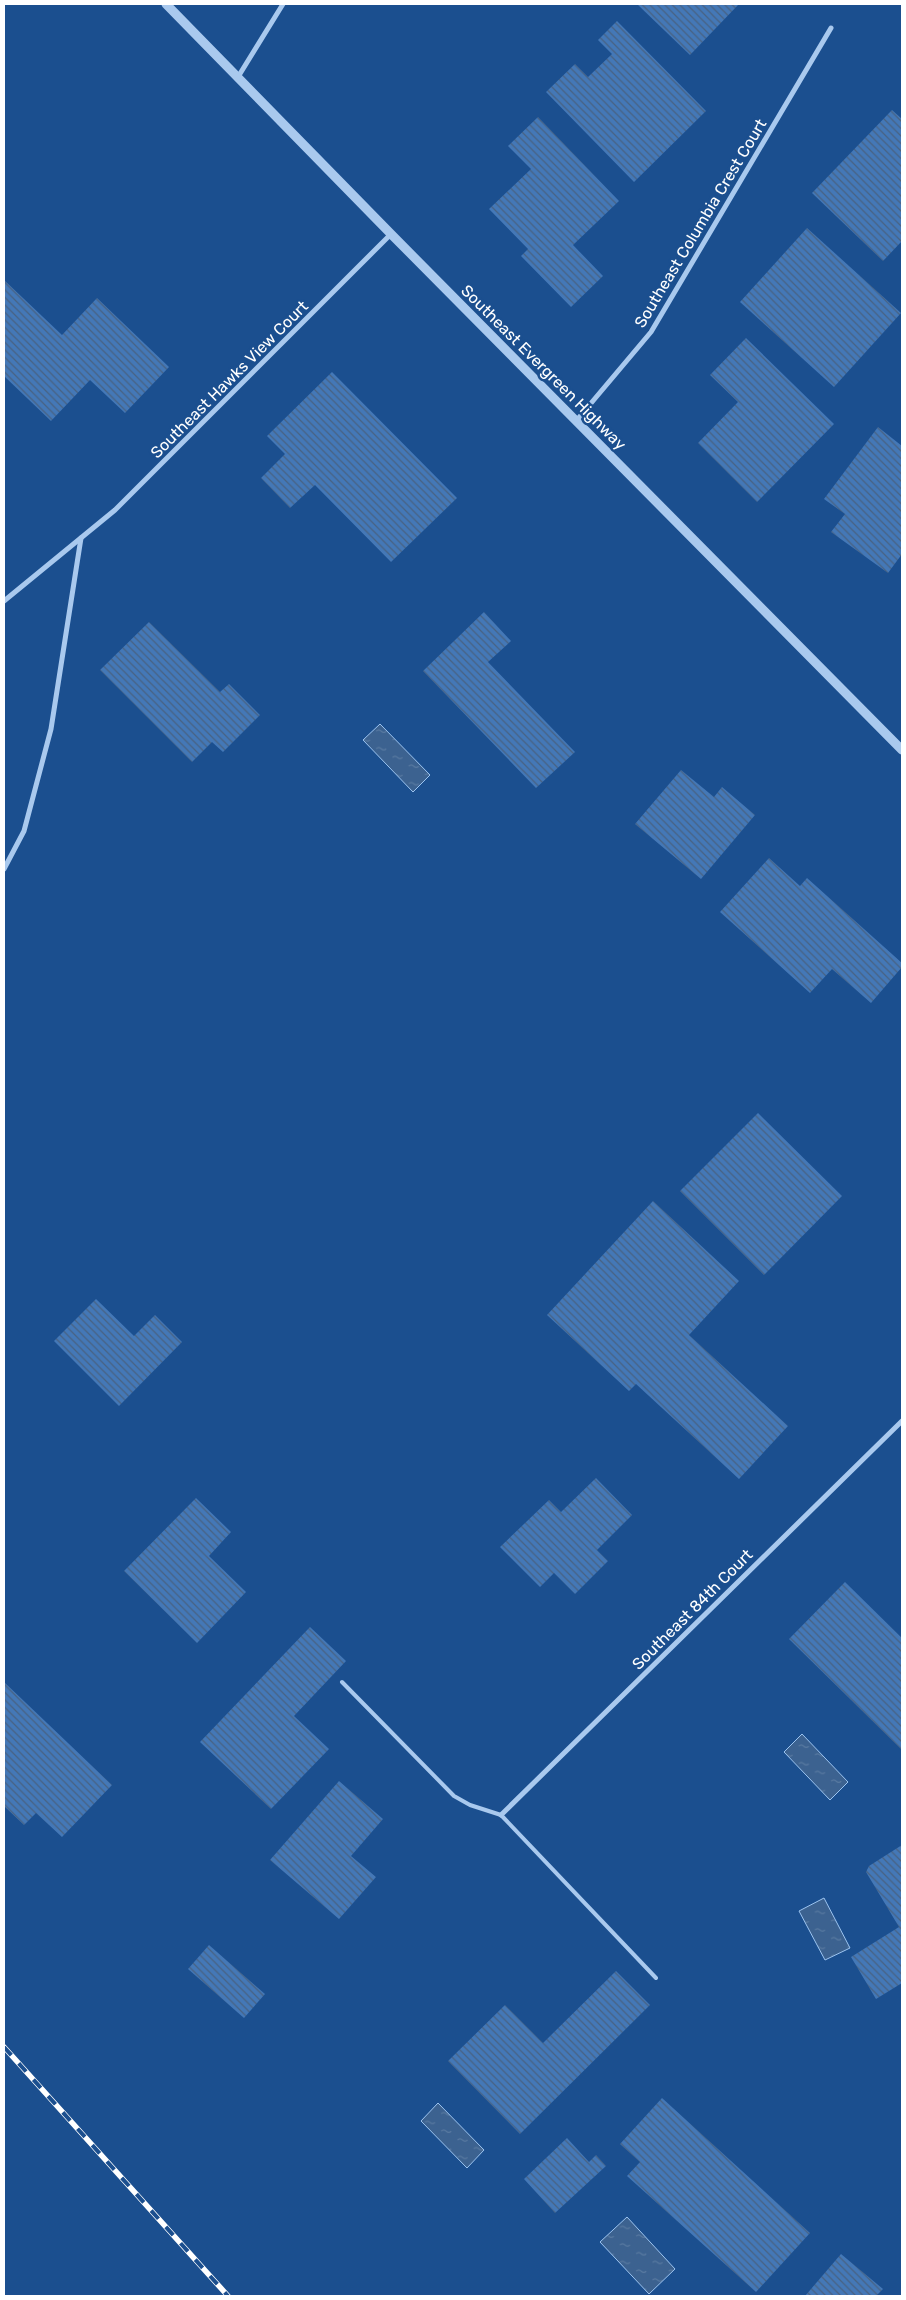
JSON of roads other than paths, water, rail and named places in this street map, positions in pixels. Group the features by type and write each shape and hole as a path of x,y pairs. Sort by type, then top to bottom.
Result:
{"street":[{"name":"Southeast Evergreen Highway","path":"166,4 902,750"},
{"path":"238,78 283,4"},
{"name":"Southeast Columbia Crest Court","path":"576,421 651,332 831,28"},
{"name":"Southeast Hawks View Court","path":"4,601 115,510 391,234"},
{"path":"4,869 24,831 51,729 81,537"},
{"name":"Southeast 84th Court","path":"501,1815 902,1421"}],"lane":[{"path":"342,1682 454,1796 470,1806 501,1815 656,1978"}],"water":[{"path":"380,724 430,775 413,792 363,740"},
{"path":"802,1734 848,1782 830,1800 784,1752"},
{"path":"824,1898 850,1948 825,1960 799,1911"},
{"path":"438,2103 484,2150 467,2168 421,2121"},
{"path":"627,2217 675,2269 649,2294 600,2242"}],"railway":[{"path":"4,2047 228,2296"}]}
